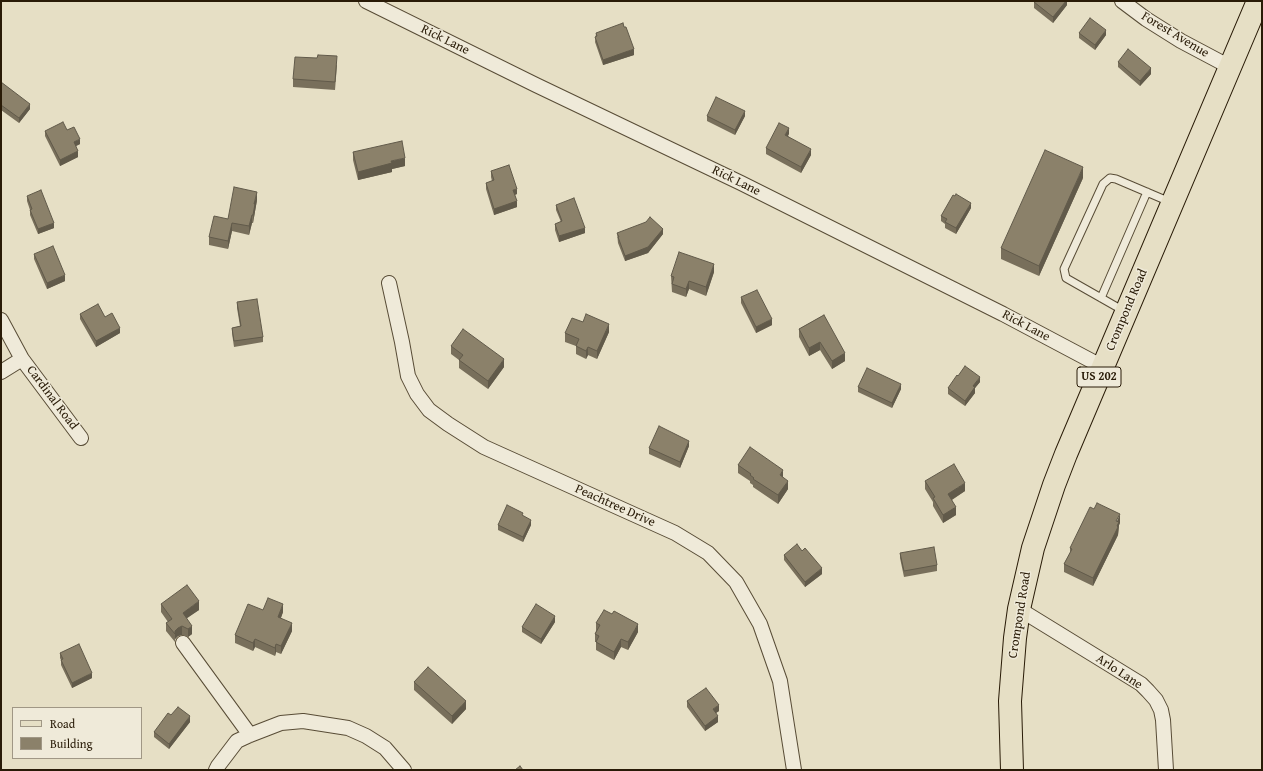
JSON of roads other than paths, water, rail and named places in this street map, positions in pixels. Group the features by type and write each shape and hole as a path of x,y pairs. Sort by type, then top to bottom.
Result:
{"main road":[{"name":"Crompond Road","path":"1012,770 1010,701 1014,638 1033,548 1066,454 1258,1"}],"street":[{"name":"Rick Lane","path":"366,1 741,183 1003,314 1103,367"},
{"name":"Forest Avenue","path":"1122,1 1146,19 1181,41 1230,67"},
{"name":"Peachtree Drive","path":"389,283 408,376 429,410 484,447 675,533 708,553 736,582 760,624 780,681 794,770"},
{"name":"Cardinal Road","path":"1,320 22,359 82,438"},
{"path":"1,372 22,359"},
{"name":"Arlo Lane","path":"1019,609 1141,684 1148,691 1156,700 1161,710 1166,770"},
{"path":"182,643 250,735"},
{"path":"216,770 238,741 281,723 303,721 348,728 366,736 385,748 404,770"}],"lane":[{"path":"1126,312 1066,278 1064,268 1103,184 1110,178 1116,179 1172,203"},
{"path":"1100,298 1147,192"}]}
